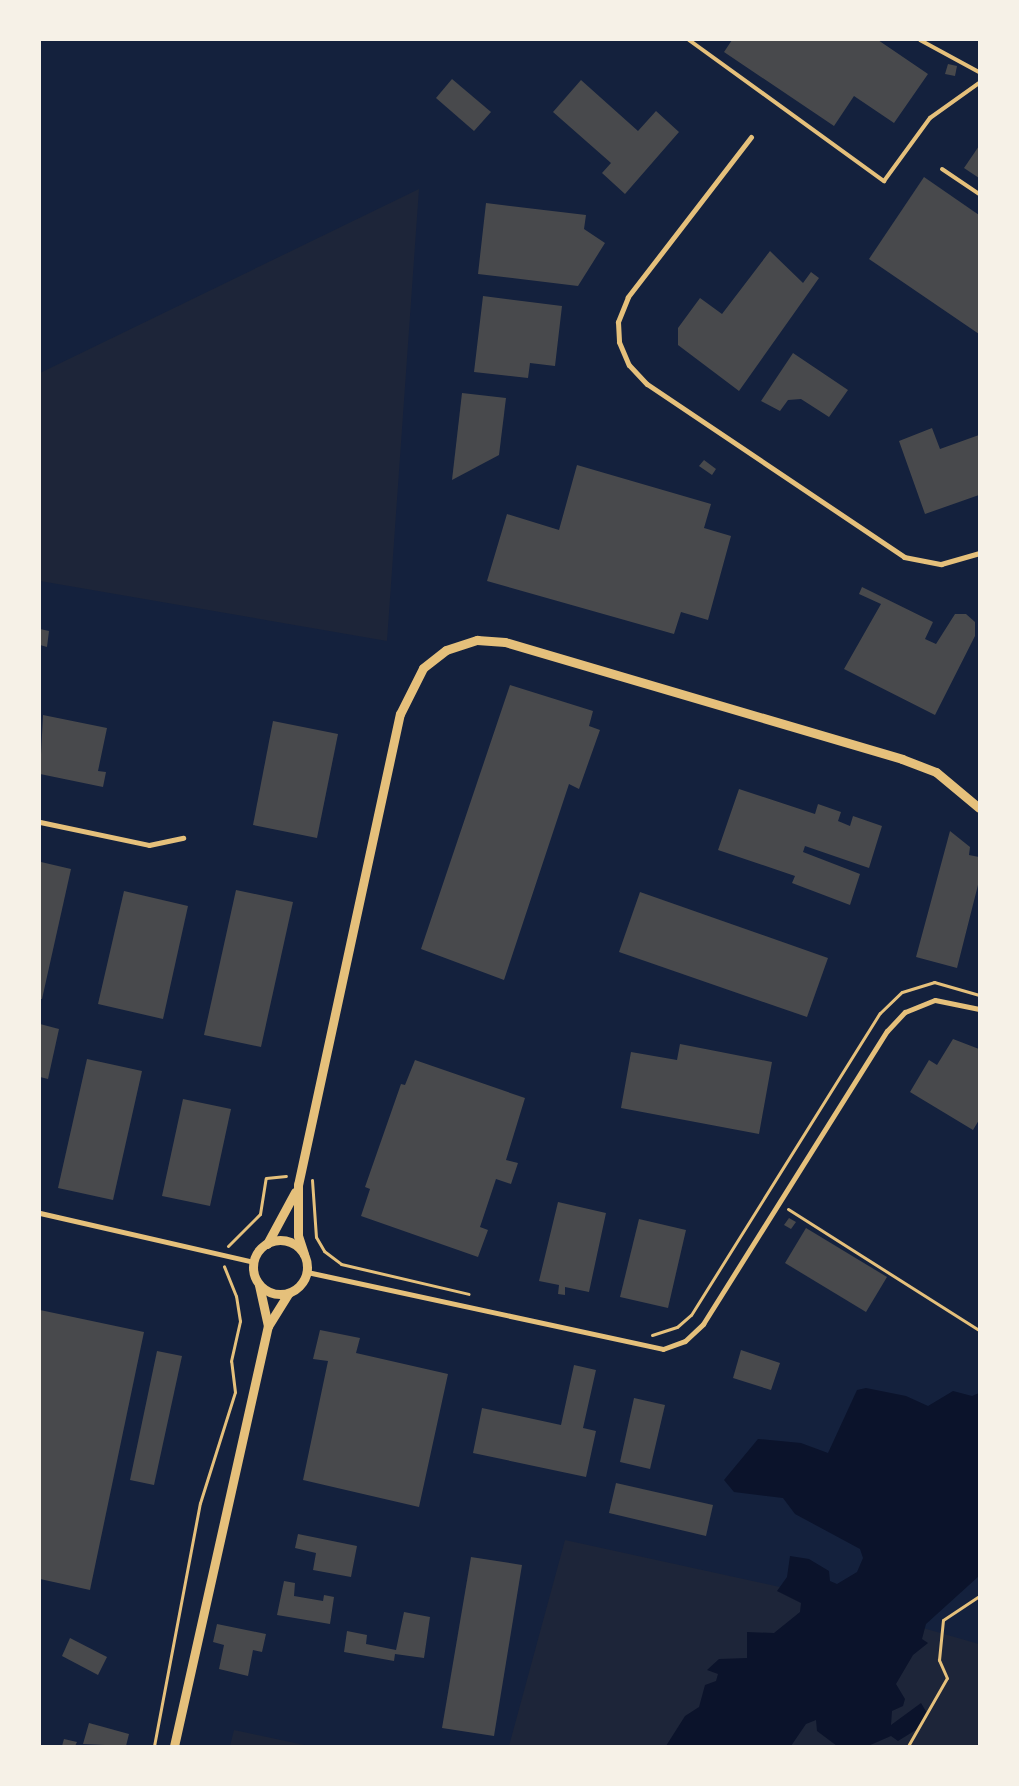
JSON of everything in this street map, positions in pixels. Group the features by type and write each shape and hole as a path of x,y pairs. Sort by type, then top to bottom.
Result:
{"street":[{"path":"751,137 628,297 618,322 619,342 629,365 646,384 904,557 941,564 979,553"},
{"path":"307,1272 298,1236 298,1185 400,714 423,668 446,650 478,640 505,642 902,759 936,772 979,808"},
{"path":"40,822 149,845 183,838"},
{"path":"307,1272 663,1349 684,1341 703,1324 887,1031 905,1012 935,1000 979,1009"},
{"path":"268,1326 254,1262 267,1244 298,1185"},
{"path":"40,1213 254,1262"},
{"path":"267,1244 283,1240 304,1254"},
{"path":"174,1746 268,1326 289,1293 307,1272"},
{"path":"259,1284 273,1293 289,1293"}],"lane":[{"path":"689,40 884,181 930,118 979,83"},
{"path":"920,40 979,72"},
{"path":"942,169 979,194"}],"path":[{"path":"641,1333 651,1335 677,1327 691,1315 880,1013 902,992 934,982 979,995"},
{"path":"778,1204 916,1287 979,1330"},
{"path":"908,1746 927,1719 947,1678 939,1660 943,1620 979,1596"}],"shaded area":[{"path":"419,189 387,641 40,581 40,373"},
{"path":"866,1388 906,1396 928,1406 953,1391 972,1396 979,1393 979,1576 926,1624 922,1639 928,1643 913,1655 896,1684 905,1699 903,1706 892,1711 891,1725 921,1703 927,1713 919,1728 898,1741 891,1736 868,1746 837,1746 817,1731 816,1720 806,1724 791,1746 666,1746 685,1716 699,1707 705,1685 716,1681 718,1674 707,1670 719,1659 747,1658 747,1632 774,1633 800,1612 801,1603 777,1591 787,1577 790,1556 809,1559 829,1571 830,1581 837,1584 857,1572 863,1558 860,1549 795,1514 783,1498 734,1492 724,1480 758,1439 801,1443 828,1453 857,1390"},
{"path":"565,1540 780,1587 979,1644 979,1746 509,1746"},
{"path":"234,1730 309,1746 230,1746"}],"building":[{"path":"732,40 878,40 928,74 894,123 854,96 834,126 724,52"},
{"path":"948,64 957,66 955,76 945,74"},
{"path":"452,79 491,112 474,131 436,98"},
{"path":"581,80 638,131 656,111 679,132 625,194 602,173 611,163 553,112"},
{"path":"979,146 979,178 964,168"},
{"path":"924,177 979,215 979,334 869,259"},
{"path":"486,203 586,215 584,229 605,243 578,286 478,274"},
{"path":"770,251 803,283 811,272 819,278 739,391 678,345 678,328 700,298 722,314"},
{"path":"483,296 562,306 555,366 530,363 528,378 474,372"},
{"path":"793,353 848,390 829,417 801,399 788,400 780,411 761,401"},
{"path":"462,393 506,398 499,455 452,480"},
{"path":"932,428 940,449 979,435 979,495 925,514 899,441"},
{"path":"704,460 716,469 712,475 699,466"},
{"path":"577,465 711,504 704,528 731,536 708,620 681,612 674,634 487,581 507,514 559,530"},
{"path":"862,587 933,622 925,639 936,644 955,614 966,614 975,622 975,636 935,715 844,669 881,604 859,594"},
{"path":"40,629 49,631 47,647 40,645"},
{"path":"510,685 593,711 589,726 600,730 579,789 569,784 504,980 421,949"},
{"path":"43,715 107,728 98,771 106,772 103,787 40,774"},
{"path":"273,721 338,734 317,838 253,825"},
{"path":"739,789 815,814 818,804 841,812 838,821 850,826 853,816 882,826 869,868 805,846 803,852 860,874 850,905 792,883 795,876 718,850"},
{"path":"950,831 970,847 969,855 979,857 979,881 957,968 916,957"},
{"path":"41,862 71,869 42,999 40,999"},
{"path":"236,890 293,902 261,1047 204,1035"},
{"path":"124,891 188,906 163,1019 98,1004"},
{"path":"640,892 828,958 807,1017 619,952"},
{"path":"40,1024 59,1029 48,1079 40,1077"},
{"path":"953,1039 979,1049 979,1120 973,1130 910,1092 929,1060 937,1065"},
{"path":"680,1044 772,1062 759,1134 621,1108 631,1052 677,1060"},
{"path":"87,1059 142,1071 113,1200 58,1188"},
{"path":"415,1060 525,1098 506,1160 518,1163 511,1184 496,1179 480,1227 488,1230 478,1257 361,1216 370,1189 365,1187 401,1084 405,1085"},
{"path":"183,1099 231,1109 210,1206 162,1196"},
{"path":"558,1202 606,1213 589,1292 565,1287 565,1295 558,1294 559,1285 539,1281"},
{"path":"789,1218 796,1222 791,1229 784,1225"},
{"path":"639,1219 686,1230 668,1308 620,1297"},
{"path":"806,1228 887,1277 866,1312 785,1263"},
{"path":"40,1310 144,1332 90,1590 40,1579"},
{"path":"320,1330 360,1338 356,1353 448,1374 419,1507 303,1480 328,1361 313,1359"},
{"path":"741,1350 780,1363 771,1390 733,1378"},
{"path":"157,1351 182,1356 154,1485 130,1480"},
{"path":"574,1365 596,1370 583,1428 596,1431 586,1477 473,1453 482,1408 561,1425"},
{"path":"634,1398 665,1405 650,1469 620,1462"},
{"path":"616,1483 713,1505 706,1536 609,1513"},
{"path":"298,1534 357,1546 351,1577 313,1570 316,1553 295,1548"},
{"path":"471,1557 522,1565 494,1736 442,1728"},
{"path":"284,1581 295,1583 294,1596 323,1601 324,1595 334,1597 330,1624 277,1615"},
{"path":"404,1612 430,1617 424,1658 395,1654 394,1661 344,1652 347,1631 367,1635 366,1644 396,1650"},
{"path":"217,1624 266,1634 262,1652 253,1650 248,1676 219,1669 224,1645 213,1642"},
{"path":"70,1638 107,1657 98,1675 62,1656"},
{"path":"89,1723 129,1734 126,1746 83,1744"},
{"path":"64,1739 77,1742 75,1746 62,1746"}]}
